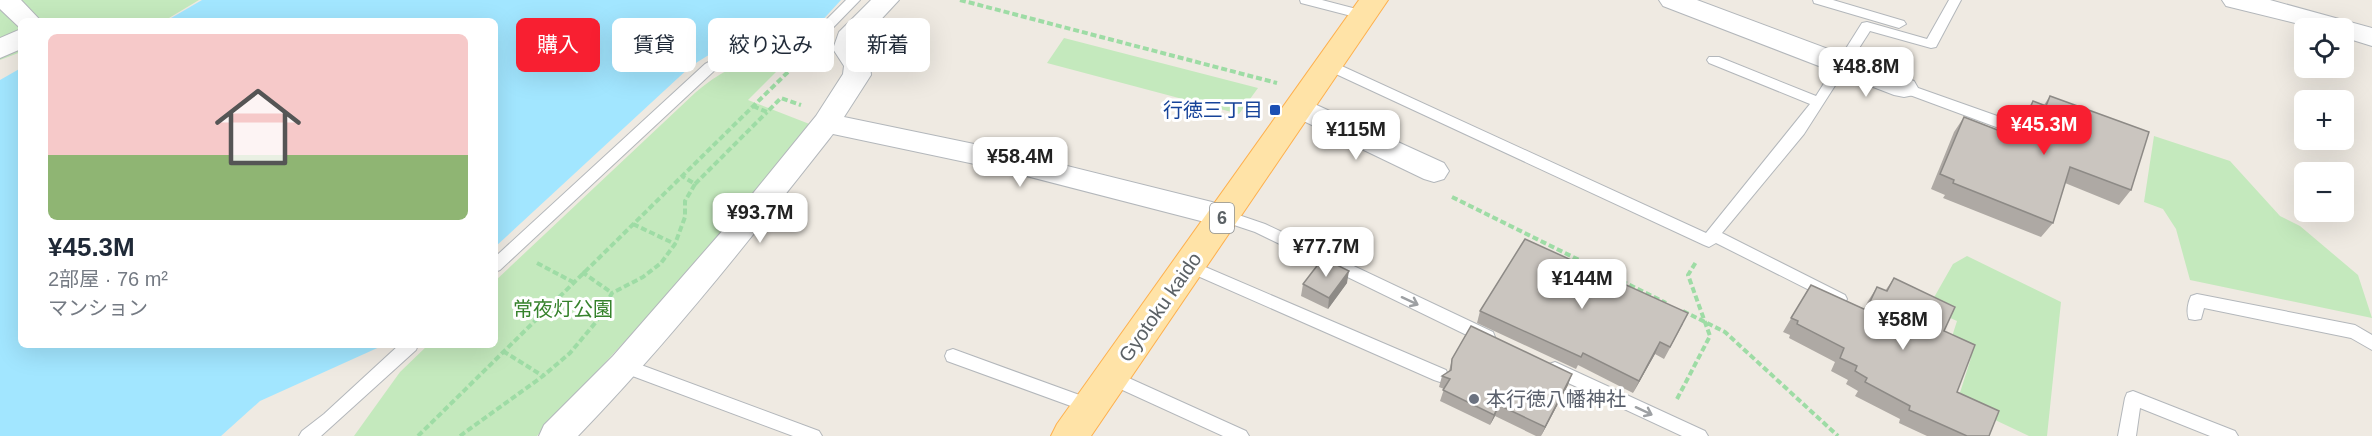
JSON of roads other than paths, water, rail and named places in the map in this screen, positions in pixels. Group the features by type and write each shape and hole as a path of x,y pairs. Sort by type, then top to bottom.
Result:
{"main road":[{"name":"Gyotoku kaido","path":"1070,436 1369,8"}],"street":[{"path":"6,0 25,18"},
{"path":"556,436 625,366 735,237 826,123 857,75 857,65 846,49 848,38 886,0"},
{"path":"1672,0 1904,88"},
{"path":"2235,0 2303,16 2372,37"},
{"path":"0,50 18,40"},
{"path":"1305,100 1439,182"},
{"path":"826,123 1003,160 1224,216"}],"lane":[{"path":"498,263 710,67 732,55 816,37 854,0"},
{"path":"1306,0 1369,8"},
{"path":"1819,0 1936,36"},
{"path":"1711,238 1819,102 1867,26 1931,44 1955,0"},
{"path":"1714,60 1819,102"},
{"path":"1328,65 1711,238 1854,307"},
{"path":"1904,88 2012,127"},
{"path":"1224,216 1260,228 1505,346"},
{"path":"1189,266 1440,375"},
{"path":"2195,314 2197,300 2355,332 2372,343"},
{"path":"308,436 330,419 407,348"},
{"path":"953,356 1090,406"},
{"path":"1537,361 1699,436"},
{"path":"625,366 813,436"},
{"path":"1111,377 1240,436"},
{"path":"2127,436 2133,398 2229,436"}],"water":[{"path":"202,0 841,0 824,18 708,18 708,55 696,63 696,18 612,18 612,72 685,72 498,244 498,18 171,18"},
{"path":"18,70 18,348 377,348 260,401 221,436 0,436 0,80"}],"place":[{"name":"行徳三丁目","path":"1275,110"},
{"name":"本行徳八幡神社","path":"1474,399"}],"park label":[{"name":"常夜灯公園","path":"563,309"}]}
